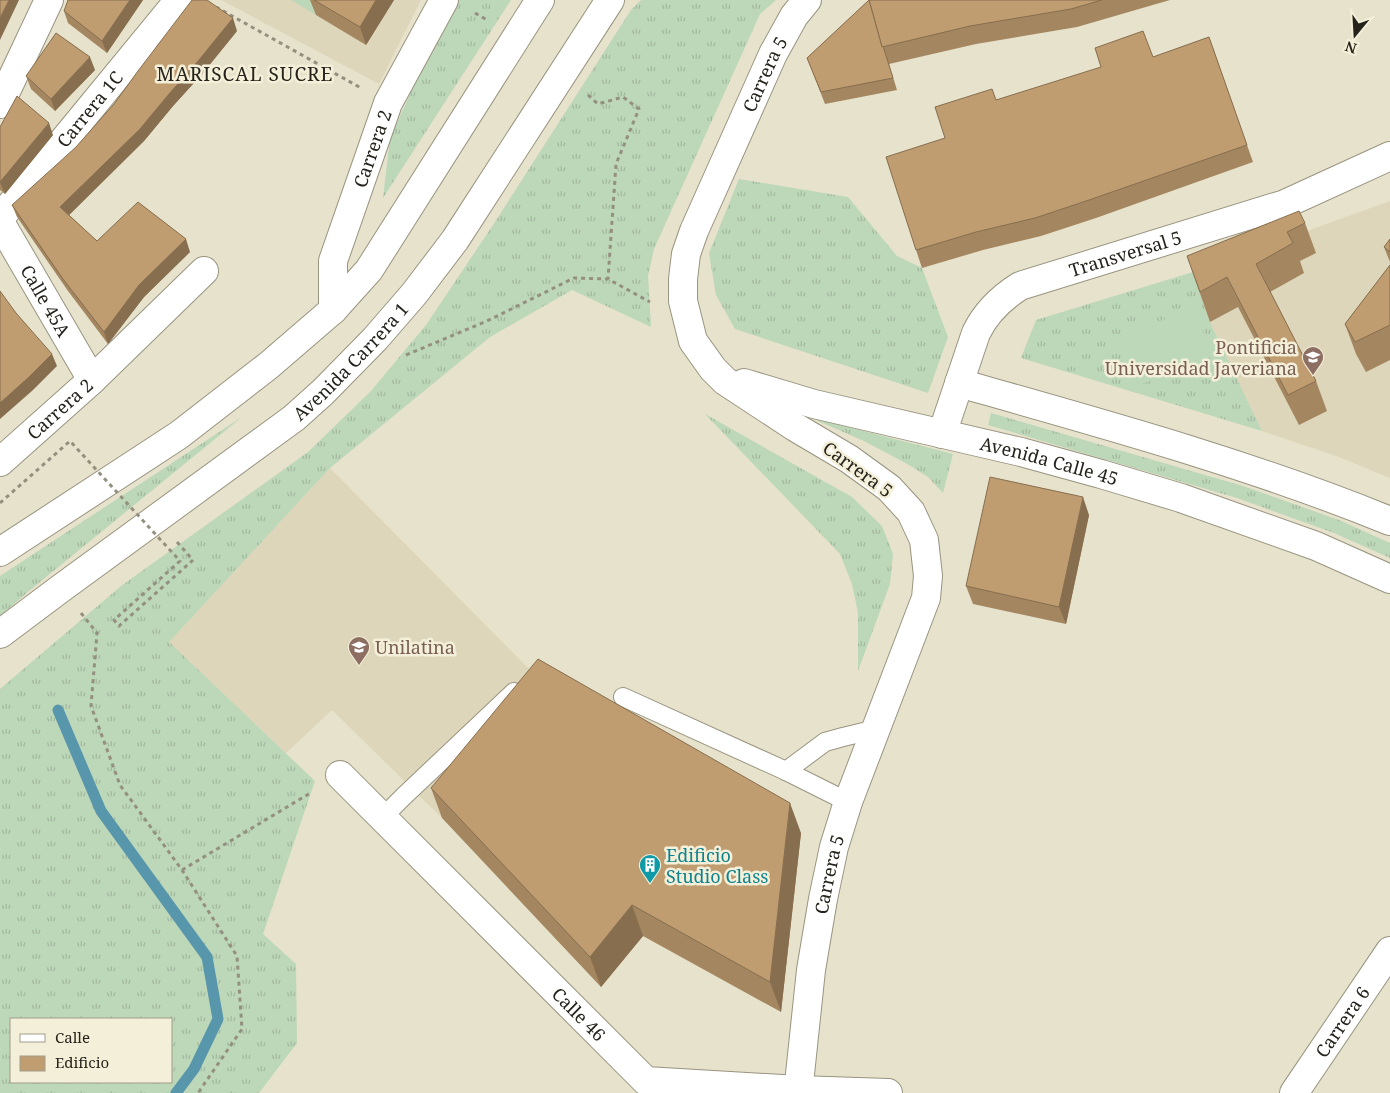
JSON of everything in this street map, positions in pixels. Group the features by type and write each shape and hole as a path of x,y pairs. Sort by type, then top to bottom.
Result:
{"street":[{"path":"0,104 50,0"},
{"name":"Carrera 1C","path":"0,220 179,0"},
{"path":"0,552 179,435 268,366 333,310 369,270 540,0"},
{"name":"Avenida Carrera 1","path":"0,634 60,588 294,418 382,331 414,294 455,240 610,0"},
{"name":"Carrera 5","path":"798,1091 811,970 834,847 848,802 926,598 928,576 924,540 911,512 889,488 850,459 795,427 740,391 713,369 693,341 683,301 686,254 708,198 773,54 794,16 807,0"},
{"name":"Carrera 2","path":"333,310 333,261 388,103 456,4"},
{"name":"Transversal 5","path":"942,434 976,333 983,319 1006,295 1020,286 1285,204 1390,156"},
{"name":"Calle 45A","path":"0,220 92,380"},
{"name":"Carrera 2","path":"0,462 92,380 204,271"},
{"name":"Avenida Calle 45","path":"705,358 723,372 747,384 814,404 1066,464 1181,498 1316,546 1390,579"},
{"path":"959,383 1121,429 1210,457 1346,503 1390,521"},
{"name":"Calle 46","path":"340,775 644,1087 888,1093"},
{"name":"Carrera 6","path":"1294,1093 1390,951"}],"lane":[{"path":"382,818 516,691"},
{"path":"623,697 786,771 848,802"},
{"path":"786,771 825,742 876,729"}],"path":[{"path":"456,4 490,22"},
{"path":"212,5 388,103"},
{"path":"400,358 487,321 574,278 608,279 616,164 639,109 623,97 598,104 564,72"},
{"path":"0,503 70,440 180,561 114,620 119,626 193,560 176,540"},
{"path":"80,612 97,632 91,706 120,785 182,870 237,956 242,1029 198,1093"},
{"path":"182,870 340,775"}],"shaded area":[{"path":"221,0 421,0 379,84"},
{"name":"Pontificia Universidad Javeriana","path":"1390,201 1390,478 1339,457 1262,431 1210,322 1193,272"},
{"name":"Unilatina","path":"330,468 549,689 442,818 332,710 286,753 168,643"}],"green space":[{"path":"291,0 325,0 316,15"},
{"path":"459,0 511,0 383,198 390,138 421,70"},
{"path":"641,0 776,0 760,14 654,249 648,276 651,327 572,290 490,337 330,468 169,642 315,781 263,934 296,964 297,1043 259,1093 0,1093 0,689 121,586 308,452 371,391 426,325 491,228 631,10"},
{"path":"739,179 848,197 897,256 922,268 948,337 928,393 735,329 716,295 709,253"},
{"path":"1193,272 1210,322 1262,431 1021,358 1036,320"},
{"path":"1194,308 1213,356 1137,386 1118,337"},
{"path":"991,413 1243,486 1339,520 1390,543 1390,558 1334,533 1237,498 988,425"},
{"path":"705,414 852,497 882,526 893,554 890,584 858,671 858,613 852,584 840,554"},
{"path":"242,417 29,591 0,616 0,576"},
{"path":"809,417 953,454 943,493 928,477 909,465 864,441"}],"building":[{"path":"0,0 9,0 0,18"},
{"path":"68,0 130,0 102,41 64,11"},
{"path":"192,0 207,0 233,18 140,129 60,207 97,241 138,202 186,239 139,285 104,332 63,279 12,205 76,147 114,104"},
{"path":"314,0 376,0 360,27"},
{"path":"869,0 1102,0 1071,9 970,26 882,47"},
{"path":"869,0 893,78 821,92 807,58"},
{"path":"1143,31 1153,57 1209,37 1247,145 1035,218 976,232 916,250 886,157 945,138 935,107 992,89 996,100 1101,67 1095,48"},
{"path":"56,33 90,57 51,99 26,76"},
{"path":"17,96 49,123 0,182 0,127"},
{"path":"1299,211 1305,223 1287,232 1293,243 1256,264 1316,381 1288,395 1227,277 1200,292 1187,256"},
{"path":"1390,239 1390,252 1384,247"},
{"path":"1390,265 1390,325 1355,342 1345,324"},
{"path":"0,291 16,313 52,354 0,403"},
{"path":"990,477 1083,497 1059,607 966,586"},
{"name":"Edificio Studio Class","path":"538,659 790,803 770,982 632,905 590,957 431,788"}],"waterway":[{"path":"58,710 101,811 207,957 218,1019 194,1069 176,1093"}],"place":[{"name":"Pontificia Universidad Javeriana","path":"1313,376"},
{"name":"Unilatina","path":"359,666"},
{"name":"Edificio Studio Class","path":"650,884"}],"district":[{"name":"MARISCAL SUCRE","path":"245,74"}]}
